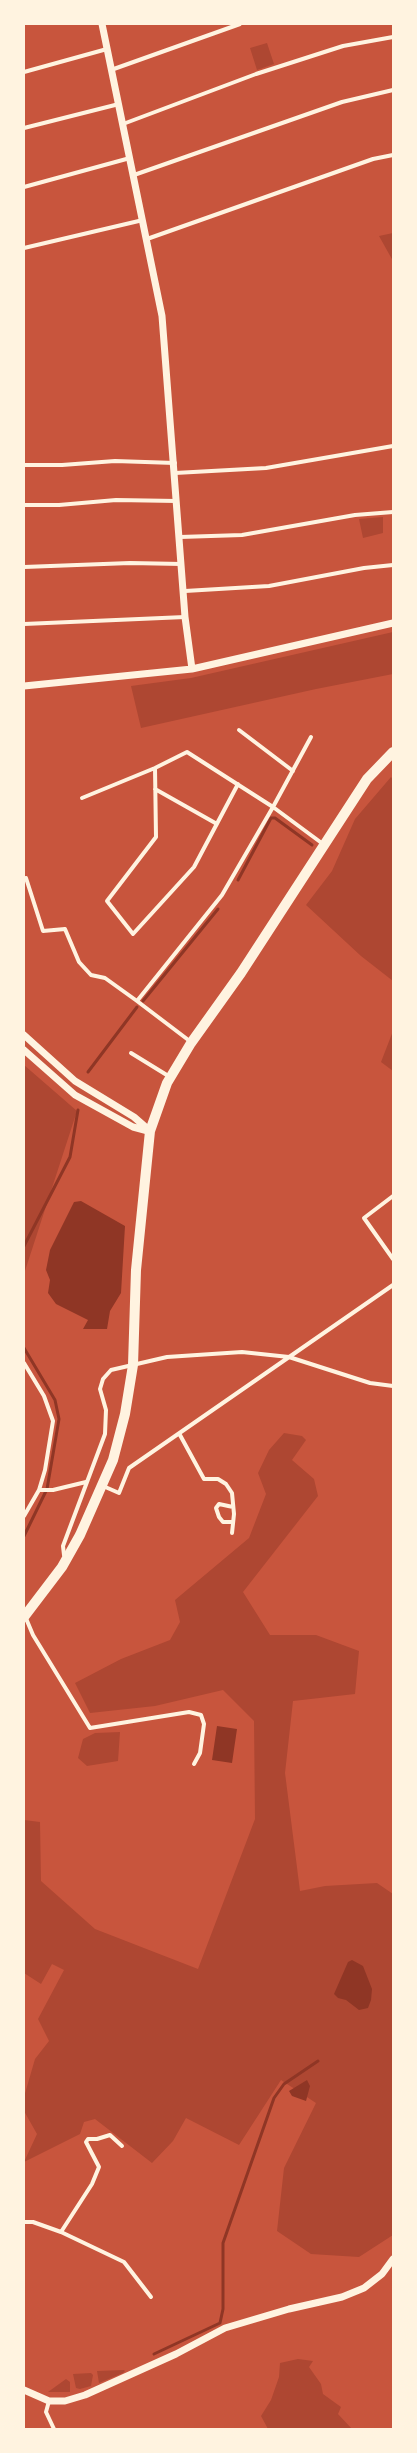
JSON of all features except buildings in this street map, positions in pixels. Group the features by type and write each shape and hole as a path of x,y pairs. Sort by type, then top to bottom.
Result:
{"highway":[{"path":"24,1616 67,1559 80,1535 112,1460 125,1414 133,1365 136,1270 150,1131 157,1108 171,1077 191,1043 241,973 367,779 393,752"}],"street":[{"path":"102,24 162,316 185,591 185,617 192,669"},
{"path":"111,70 240,24"},
{"path":"123,124 256,74 344,46 393,37"},
{"path":"24,72 107,49"},
{"path":"134,175 342,102 393,90"},
{"path":"24,128 119,104"},
{"path":"147,239 373,159 393,155"},
{"path":"24,186 130,158"},
{"path":"24,248 143,220"},
{"path":"175,473 266,468 393,446"},
{"path":"24,465 62,465 115,461 174,463"},
{"path":"24,505 59,505 116,500 177,501"},
{"path":"180,537 242,535 355,515 393,512"},
{"path":"24,567 130,562 182,564"},
{"path":"185,591 269,586 364,568 393,565"},
{"path":"24,624 185,617"},
{"path":"24,686 192,669 393,623"},
{"path":"239,730 293,771"},
{"path":"137,1001 222,895 273,807 311,737"},
{"path":"82,798 155,768 187,752 273,807 324,844"},
{"path":"155,768 156,837 106,901 133,934 194,867 238,784"},
{"path":"155,789 217,824"},
{"path":"26,878 43,931 65,929 79,962 91,975 105,978 191,1043"},
{"path":"24,1035 75,1081 134,1117 150,1131"},
{"path":"24,1050 75,1095 133,1127 150,1131"},
{"path":"131,1053 171,1077"},
{"path":"393,1196 364,1218 393,1259"},
{"path":"102,1485 119,1493 130,1468 180,1435 393,1285"},
{"path":"67,1559 64,1555 63,1546 105,1434 106,1410 100,1389 103,1379 111,1370 167,1357 242,1352 289,1357 370,1383 393,1386"},
{"path":"24,1363 44,1396 53,1421 40,1491 24,1516"},
{"path":"180,1435 204,1479 218,1479 226,1484 232,1493 232,1533"},
{"path":"40,1491 53,1490 86,1482"},
{"path":"233,1507 219,1504 216,1508 218,1517 223,1522 233,1522"},
{"path":"24,1616 33,1635 90,1728 189,1712 201,1715 204,1724 200,1753 194,1764"},
{"path":"61,2232 92,2184 99,2167 86,2142 88,2139 110,2135 122,2146"},
{"path":"24,2222 33,2222 61,2232 124,2262 151,2297"},
{"path":"24,2390 49,2401 65,2401 85,2395 176,2354 225,2328 289,2309 342,2297 364,2288 382,2274 393,2259"},
{"path":"49,2401 46,2412 54,2429"}],"shaded area":[{"path":"267,43 274,64 257,70 250,48"},
{"path":"393,233 393,261 379,236"},
{"path":"383,517 383,533 363,538 359,519"},
{"path":"393,632 393,674 316,689 141,728 131,686 191,678"},
{"path":"391,777 393,780 393,981 361,956 306,905 332,871 355,819"},
{"path":"393,1031 393,1071 381,1062"},
{"path":"24,1065 77,1111 24,1274"},
{"path":"81,1201 125,1226 121,1293 110,1311 107,1329 83,1329 88,1320 56,1304 48,1293 50,1280 46,1270 50,1250 74,1202"},
{"path":"284,1433 302,1436 306,1440 292,1460 314,1479 318,1496 243,1592 270,1635 316,1635 359,1651 355,1694 293,1701 285,1773 300,1891 325,1886 377,1883 393,1894 393,2235 359,2257 311,2254 277,2231 284,2168 316,2103 281,2080 239,2145 186,2118 173,2141 152,2163 95,2119 84,2122 80,2134 24,2162 37,2134 24,2111 24,2097 35,2059 49,2041 38,2019 64,1970 52,1964 41,1984 24,1973 24,1820 40,1822 41,1881 95,1929 198,1969 255,1819 254,1721 223,1690 155,1706 90,1713 75,1683 121,1659 170,1640 180,1622 175,1600 249,1538 266,1494 258,1473 269,1450"},
{"path":"217,1726 237,1729 232,1763 212,1760"},
{"path":"120,1732 118,1761 87,1766 78,1758 83,1739 95,1733"},
{"path":"352,1960 363,1966 372,1989 371,2000 368,2008 359,2010 346,2000 338,1998 334,1994 348,1962"},
{"path":"307,2080 310,2086 306,2101 292,2096 289,2091"},
{"path":"298,2359 313,2361 309,2367 321,2384 323,2394 341,2407 338,2414 352,2429 268,2429 261,2416 271,2400 279,2377 280,2363"},
{"path":"97,2371 125,2371 123,2373 99,2383"},
{"path":"91,2373 93,2375 91,2386 80,2389 76,2388 73,2374"},
{"path":"66,2379 70,2382 70,2392 48,2392"}],"waterway":[{"path":"238,880 271,818 275,818 312,845"},
{"path":"143,1001 218,909"},
{"path":"88,1072 137,1007"},
{"path":"24,1246 70,1157 78,1110"},
{"path":"24,1348 55,1400 59,1419 47,1489 24,1536"},
{"path":"154,2354 220,2323 223,2309 223,2243 274,2098 284,2084 318,2061"}]}
